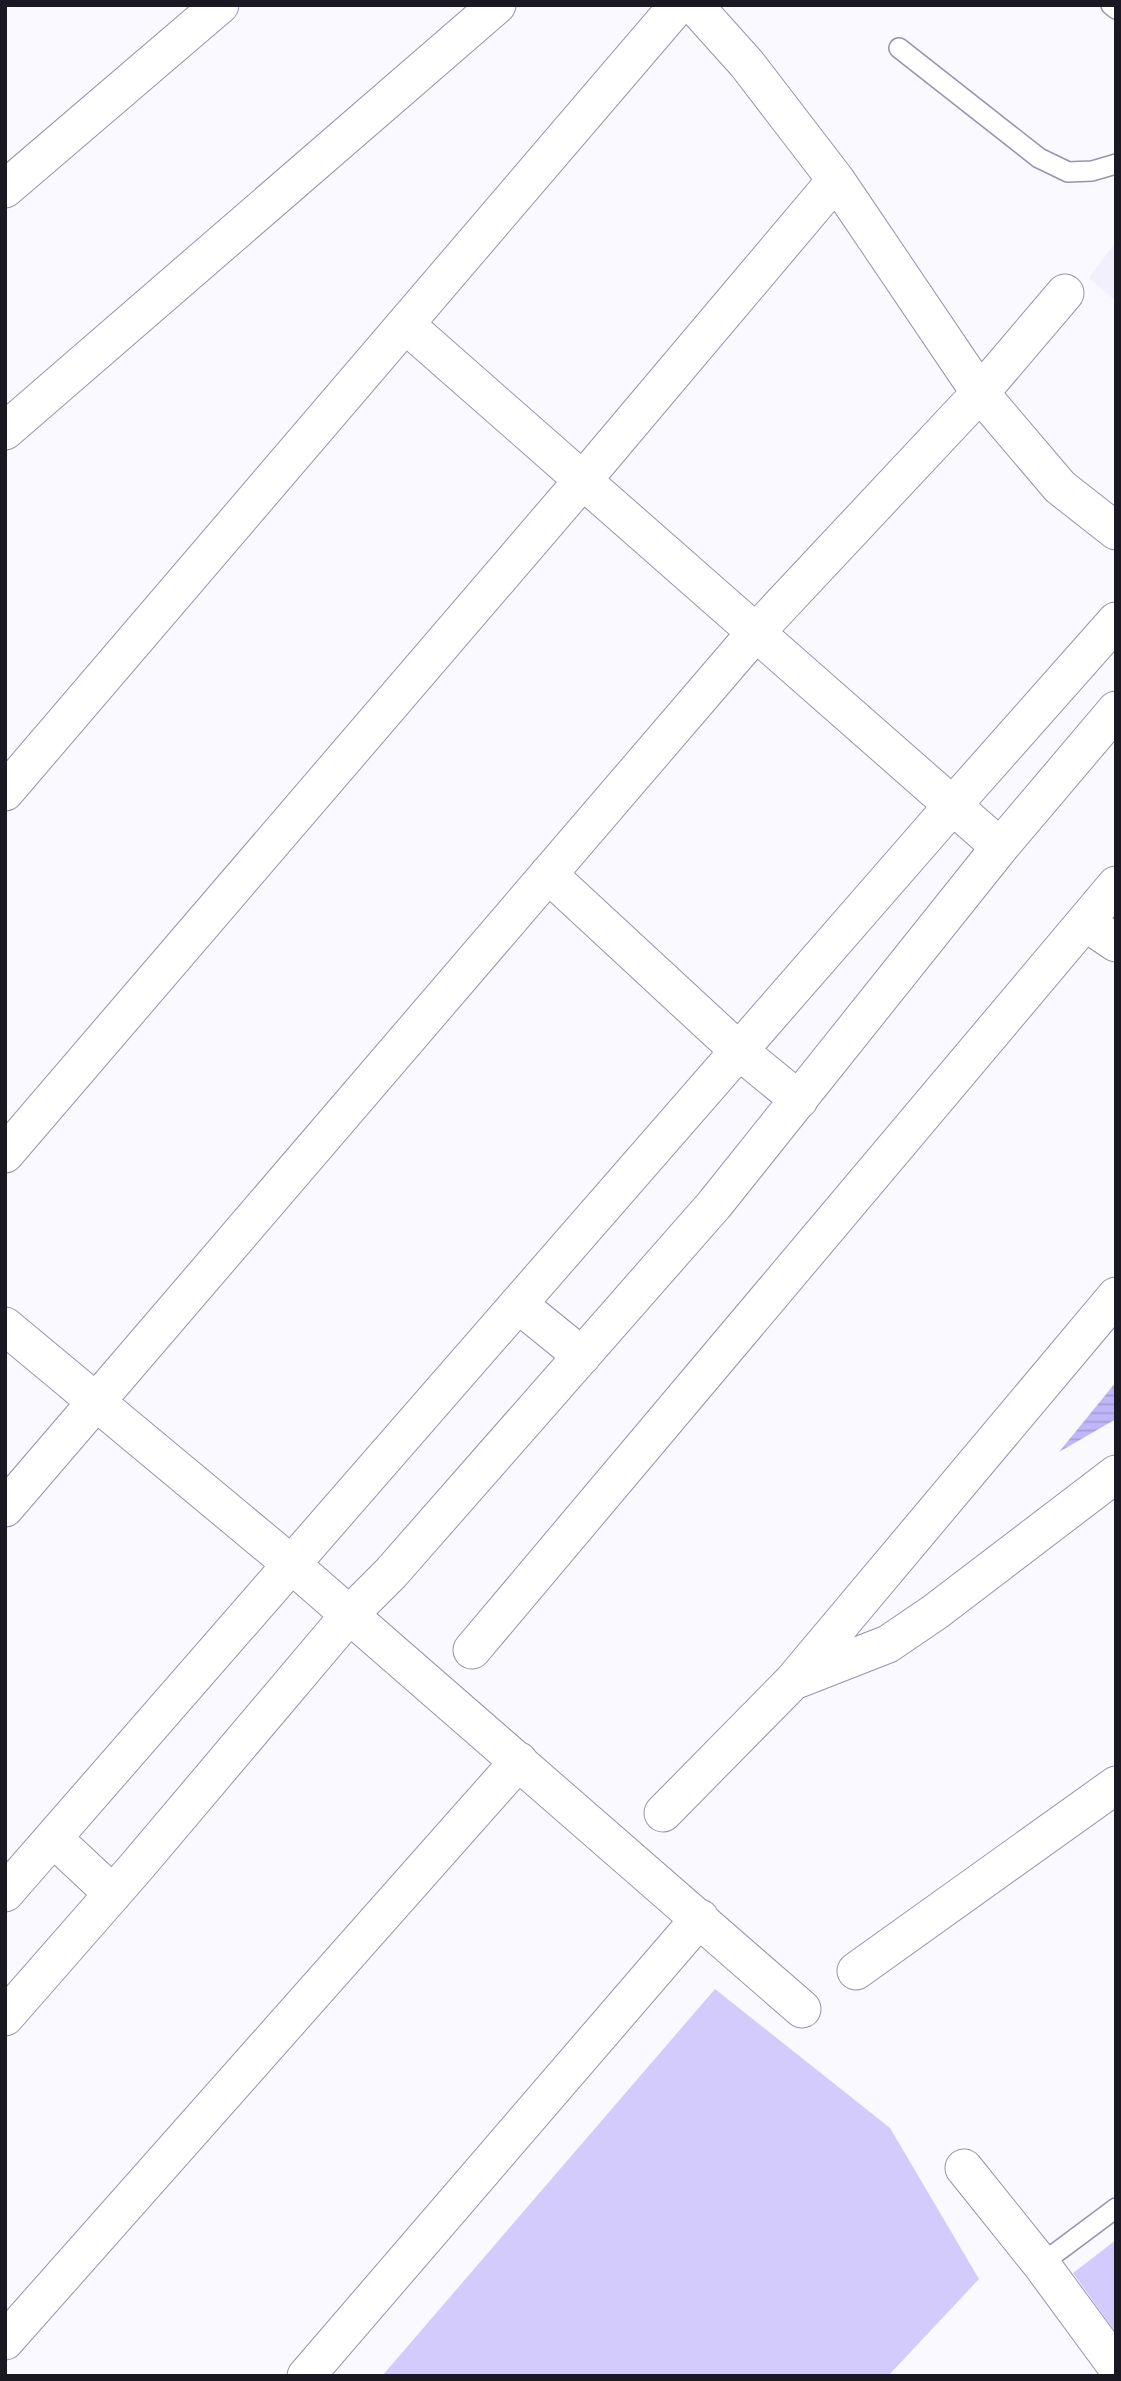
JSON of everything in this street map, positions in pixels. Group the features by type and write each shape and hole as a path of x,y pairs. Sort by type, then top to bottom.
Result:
{"street":[{"path":"5,190 220,5"},
{"path":"5,431 497,5"},
{"path":"5,792 678,5"},
{"path":"694,5 747,64 836,180 980,393 1060,486 1116,531"},
{"path":"5,1154 583,480 836,180"},
{"path":"5,1508 756,632 980,393 1065,293"},
{"path":"406,325 1000,847"},
{"path":"5,1893 738,1050 1116,621"},
{"path":"5,2017 350,1614 391,1573 714,1205 1000,847 1116,710"},
{"path":"548,874 738,1050 799,1100"},
{"path":"472,1650 1116,885"},
{"path":"1085,922 1116,943"},
{"path":"663,1813 793,1682 1116,1296"},
{"path":"518,1304 582,1356"},
{"path":"5,1326 350,1614 802,2009"},
{"path":"793,1682 888,1644 935,1612 1116,1474"},
{"path":"5,2341 519,1761"},
{"path":"856,1971 1116,1784"},
{"path":"53,1838 113,1894"},
{"path":"306,2376 700,1919"},
{"path":"964,2168 1041,2264 1116,2367"}],"lane":[{"path":"1111,5 1116,9"},
{"path":"899,48 1039,158 1068,172 1092,171 1116,164"},
{"path":"1041,2264 1116,2208"}],"shaded area":[{"path":"1116,242 1116,301 1089,278"},
{"path":"1116,1382 1116,1419 1059,1452"},
{"path":"715,1989 890,2128 979,2279 888,2376 382,2376"},
{"path":"1116,2240 1116,2333 1073,2273"}]}
